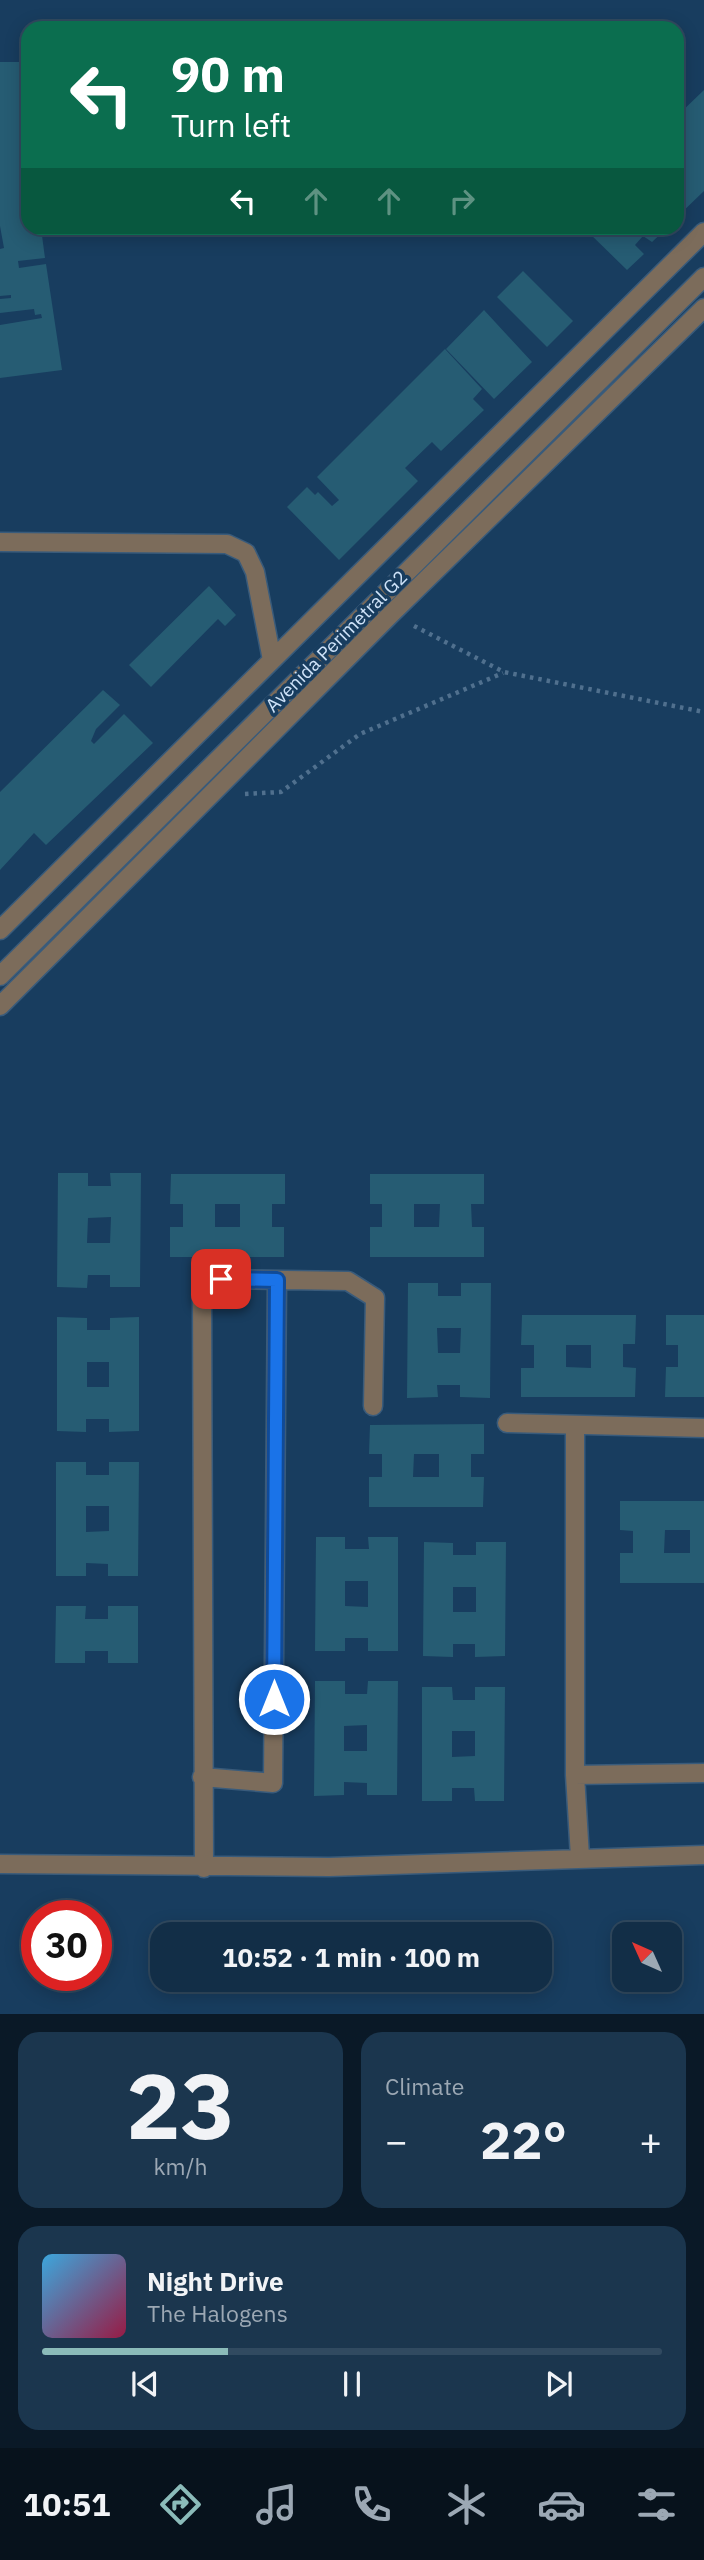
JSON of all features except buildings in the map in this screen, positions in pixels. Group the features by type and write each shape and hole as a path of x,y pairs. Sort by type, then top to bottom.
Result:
{"street":[{"name":"Avenida Perimetral G2","path":"0,930 704,232"},
{"path":"0,976 704,277"},
{"name":"Avenida Perimetral G2","path":"0,1006 391,614 704,308"},
{"path":"2,546 226,544 246,553 255,572 272,660"},
{"path":"204,1868 202,1295 209,1285 221,1279 348,1281 375,1298 373,1406"},
{"path":"202,1777 273,1783 277,1280"},
{"path":"507,1423 704,1428"},
{"path":"575,1426 575,1774 580,1857"},
{"path":"575,1774 704,1773"},
{"path":"0,1864 204,1868 329,1867 704,1855"}],"path":[{"path":"391,614 504,672 704,712"},
{"path":"210,797 281,792 360,734 504,672"}],"route":[{"path":"221,1279 277,1280 274,1699"}]}
